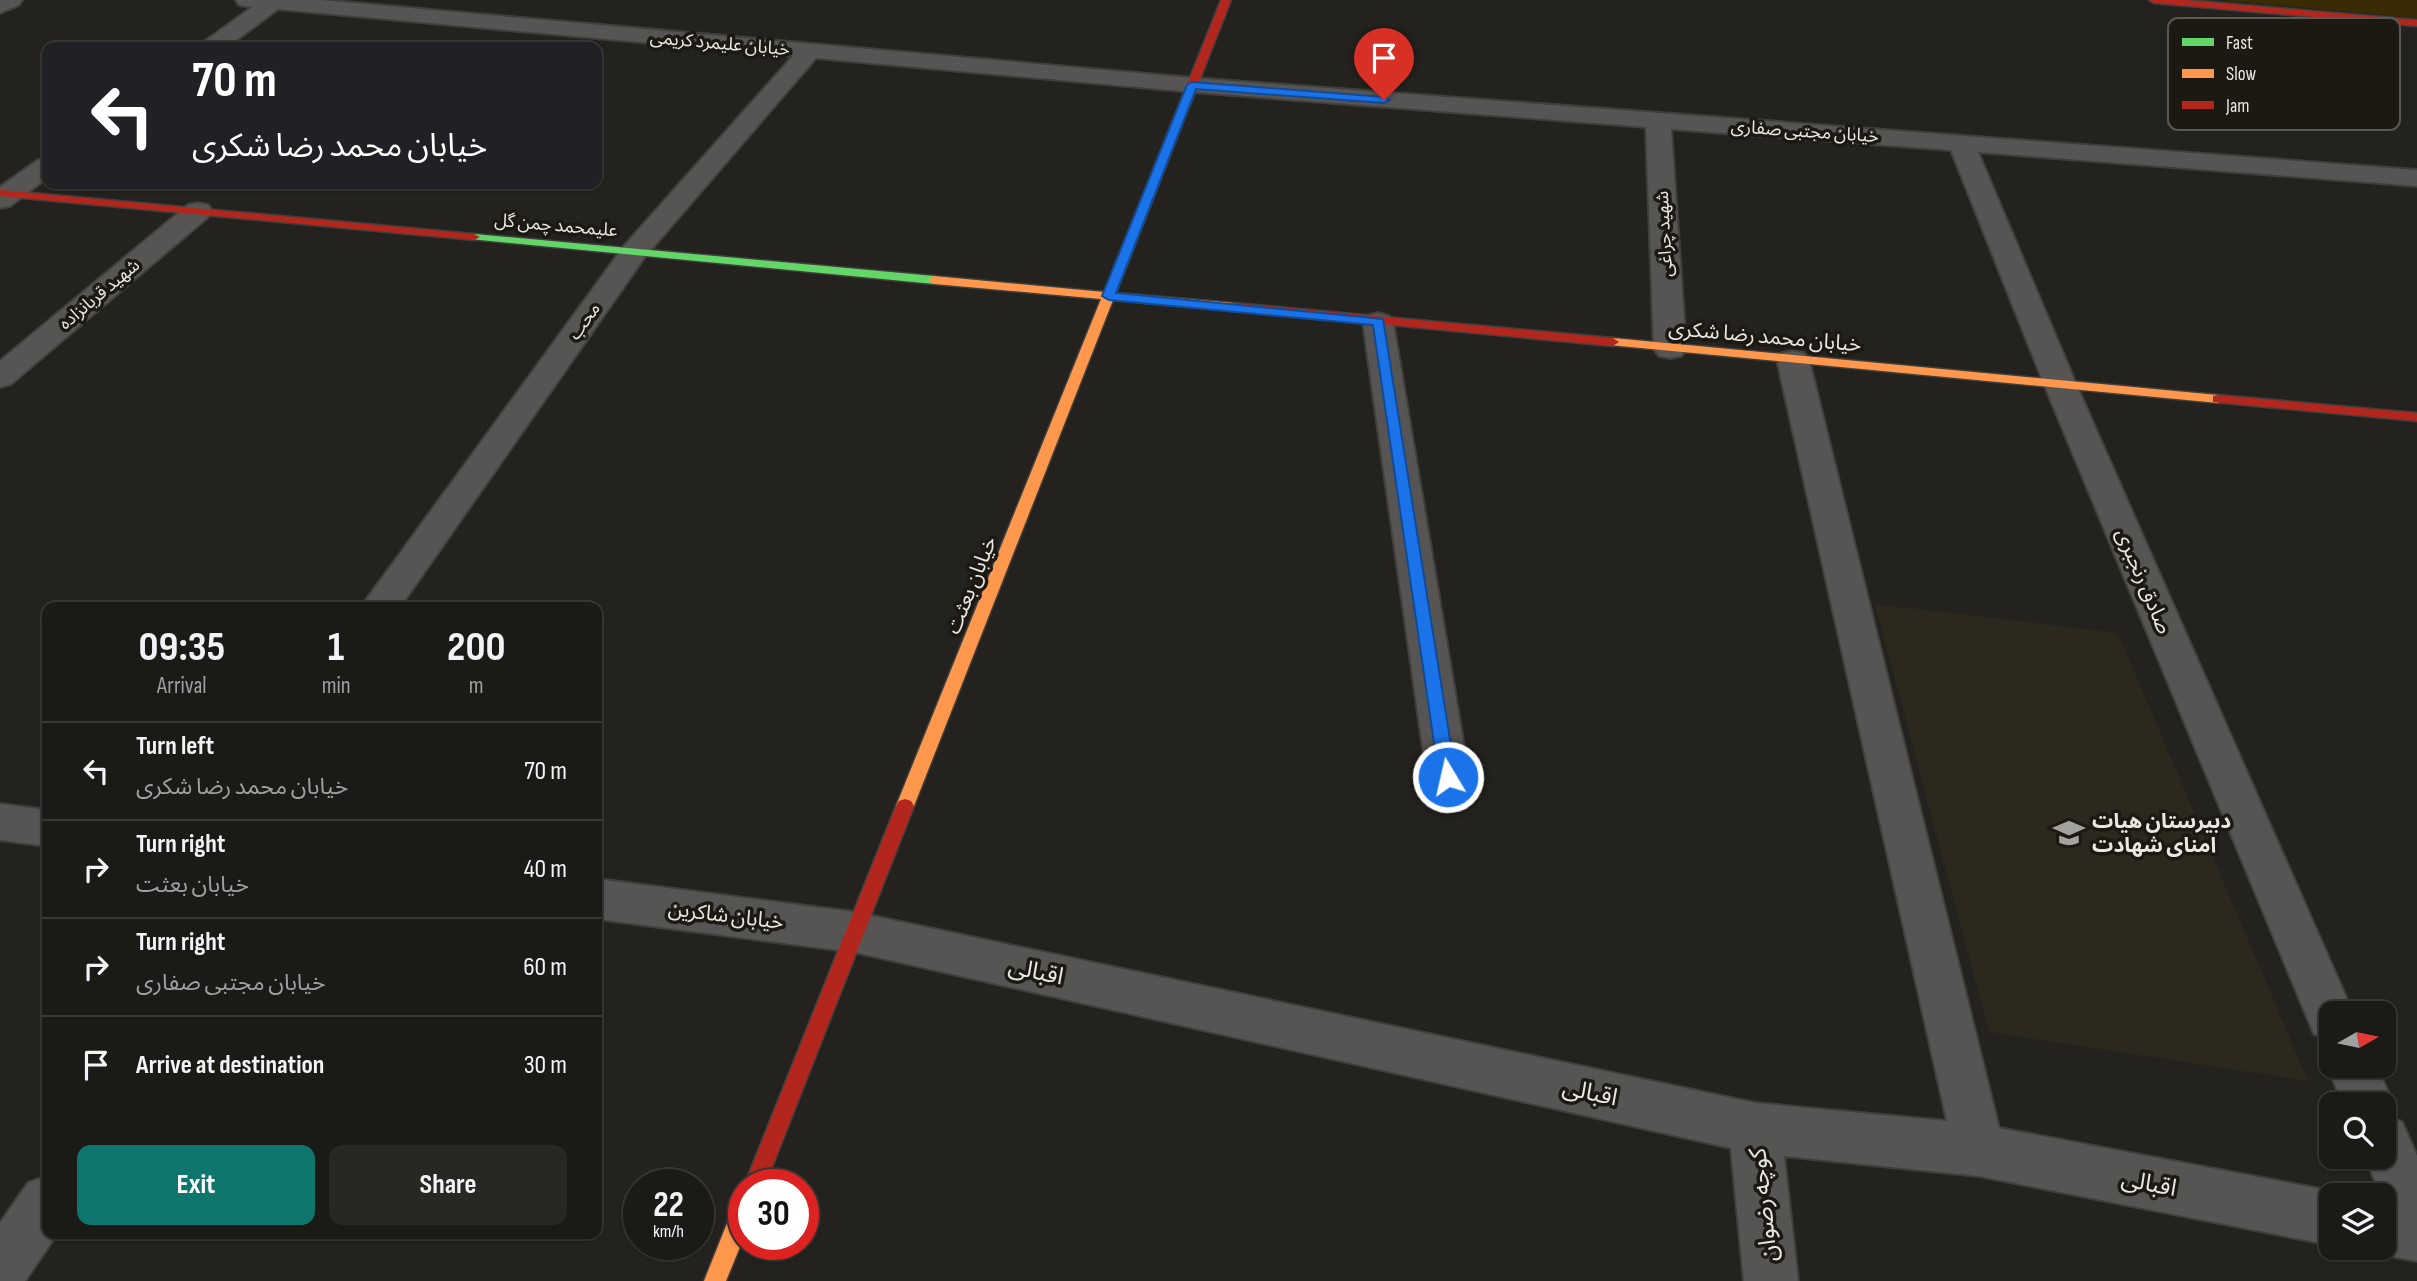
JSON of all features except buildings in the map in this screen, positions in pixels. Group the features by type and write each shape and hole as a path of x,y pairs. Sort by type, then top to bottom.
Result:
{"street":[{"path":"0,6 11,0"},
{"name":"خیابان علیمرد کریمی","path":"247,0 335,4 1192,85"},
{"name":"خیابان بعثت","path":"760,1169 1227,0"},
{"path":"2154,0 2360,18"},
{"path":"219,42 274,2"},
{"name":"محب","path":"384,602 634,252 810,51"},
{"name":"خیابان مجتبی صفاری","path":"1192,85 2417,178"},
{"name":"شهید چراغی","path":"1658,120 1670,348"},
{"name":"صادق رنجبری","path":"1961,143 2060,384 2324,1001"},
{"path":"3,195 42,169"},
{"name":"علیمحمد چمن گل","path":"3,195 1109,296"},
{"name":"شهید قربانزاده","path":"0,377 198,211"},
{"name":"خیابان محمد رضا شکری","path":"1109,296 2417,417"},
{"path":"1378,321 1448,777"},
{"path":"1793,360 1979,1150"},
{"path":"0,822 42,827"},
{"name":"خیابان شاکرین","path":"602,900 854,932"},
{"name":"اقبالی","path":"854,932 1755,1128 1979,1150 2319,1216"},
{"name":"کوچه رضوان","path":"1755,1128 1771,1281"},
{"path":"2396,1169 2417,1219"},
{"path":"0,1270 42,1209"},
{"path":"2396,1230 2417,1234"},
{"path":"715,1281 728,1249"}],"shaded area":[{"path":"2220,0 2417,0 2417,18"},
{"name":"دبیرستان هیات امنای شهادت","path":"1875,604 2118,633 2308,1081 1989,1032"}],"traffic: fast":[{"path":"474,237 934,280"}],"traffic: slow":[{"path":"905,806 1121,265"},
{"path":"934,280 1234,307"},
{"path":"1613,342 2218,399"},
{"path":"715,1281 728,1249"}],"traffic: jam":[{"path":"1121,265 1226,0"},
{"path":"2154,0 2360,18"},
{"path":"2400,22 2417,23"},
{"path":"0,193 474,237"},
{"path":"1234,307 1613,342"},
{"path":"2218,399 2417,417"},
{"path":"760,1169 905,806"}],"place":[{"name":"دبیرستان هیات امنای شهادت","path":"2069,833"}],"route":[{"path":"1384,100 1192,85 1109,296 1378,321 1448,777"}]}
